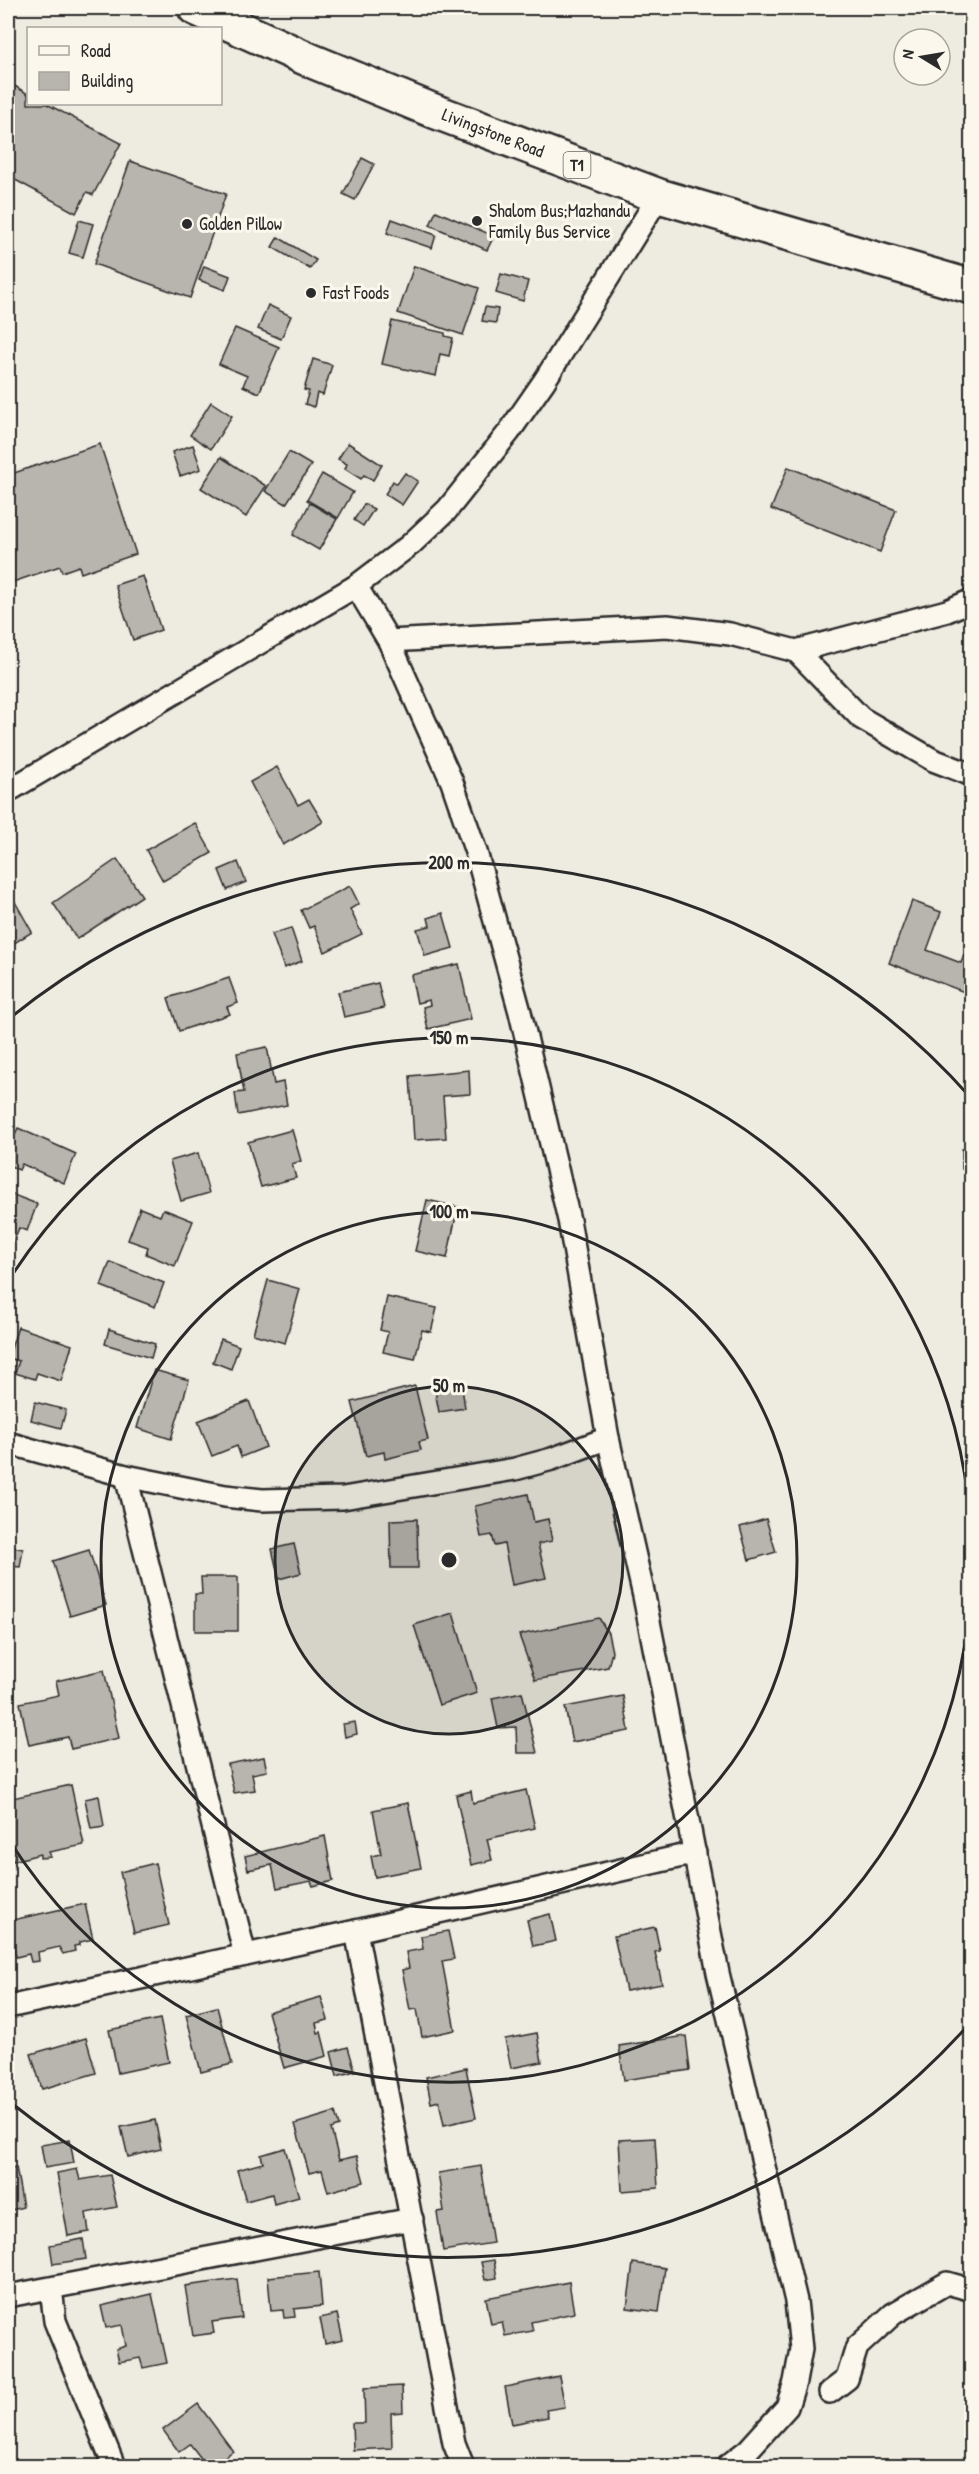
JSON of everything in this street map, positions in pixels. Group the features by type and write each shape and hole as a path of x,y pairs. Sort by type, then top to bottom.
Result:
{"highway":[{"name":"Livingstone Road","path":"195,8 312,61 434,111 659,196 972,287"}],"street":[{"path":"8,791 356,586 410,545 447,510 477,474 545,380 659,196"},
{"path":"356,586 388,641 452,782 476,852 520,1012 569,1220 608,1438 644,1596 718,1973 737,2047 771,2206 796,2301 801,2349 795,2382 787,2407 748,2450 727,2466"},
{"path":"388,641 667,626 730,634 796,651 947,611 972,600"},
{"path":"796,651 861,718 933,760 972,774"},
{"path":"8,1443 126,1476 225,1496 262,1500 343,1498 515,1468 552,1459 608,1438"},
{"path":"126,1476 245,1955"},
{"path":"8,2007 357,1931 695,1853"},
{"path":"357,1931 454,2443 463,2466"},
{"path":"8,2296 412,2219"},
{"path":"830,2391 847,2379 857,2347 893,2314 947,2283 972,2290"},
{"path":"51,2289 55,2320 114,2466"}],"building":[{"path":"8,82 27,93 27,105 49,105 121,143 93,195 87,192 76,213 8,176"},
{"path":"362,158 374,164 355,200 343,194"},
{"path":"130,161 226,194 190,298 94,264"},
{"path":"436,211 494,236 487,250 430,225"},
{"path":"392,219 436,235 432,248 387,233"},
{"path":"79,220 93,224 83,257 69,253"},
{"path":"278,237 316,260 310,269 272,247"},
{"path":"204,266 230,276 225,290 199,280"},
{"path":"414,266 479,288 463,335 398,313"},
{"path":"501,274 528,281 523,301 496,293"},
{"path":"268,305 291,316 281,339 258,329"},
{"path":"485,307 498,309 496,323 482,321"},
{"path":"392,321 445,333 445,336 453,338 449,356 440,354 436,376 382,364"},
{"path":"235,328 279,347 259,393 243,386 247,376 219,364"},
{"path":"313,359 332,365 323,395 317,393 314,407 305,404 309,391 304,390"},
{"path":"211,402 232,416 211,449 190,435"},
{"path":"348,443 382,465 373,480 364,475 361,479 345,469 347,464 338,459"},
{"path":"100,444 136,554 81,573 79,566 62,572 60,566 10,583 8,577 8,475"},
{"path":"193,445 201,469 180,476 172,452"},
{"path":"289,452 311,465 286,504 265,491"},
{"path":"221,457 266,486 246,517 201,488"},
{"path":"788,467 896,510 880,552 771,509"},
{"path":"405,473 418,481 402,505 385,494 393,481 397,484"},
{"path":"322,474 353,492 338,518 307,500"},
{"path":"310,503 337,519 319,550 293,535"},
{"path":"364,504 374,509 363,526 354,520"},
{"path":"143,576 161,630 133,640 115,585"},
{"path":"277,767 298,805 309,799 323,822 283,845 250,782"},
{"path":"195,823 212,853 163,881 146,850"},
{"path":"117,859 142,896 77,939 53,903"},
{"path":"238,862 246,882 227,890 219,870"},
{"path":"350,886 359,904 350,909 362,934 325,952 314,926 309,928 301,910"},
{"path":"14,900 32,932 8,947 8,903"},
{"path":"912,901 941,912 927,950 961,963 972,933 972,995 889,963"},
{"path":"443,913 453,948 425,956 417,929 430,926 428,918"},
{"path":"291,928 302,961 284,968 272,934"},
{"path":"459,964 471,1019 428,1029 423,1007 430,1005 429,1000 417,1003 411,975"},
{"path":"229,978 238,1003 227,1007 230,1014 179,1031 168,998"},
{"path":"378,983 384,1008 344,1017 338,992"},
{"path":"267,1047 274,1084 283,1082 287,1105 238,1115 235,1093 244,1092 237,1053"},
{"path":"469,1070 470,1094 443,1096 446,1138 414,1140 410,1076"},
{"path":"18,1128 76,1154 64,1183 22,1164 19,1170 8,1165 8,1150"},
{"path":"292,1130 301,1161 292,1164 296,1178 261,1187 248,1142"},
{"path":"962,1149 972,1149 972,1169 962,1169"},
{"path":"198,1153 209,1193 181,1201 170,1161"},
{"path":"8,1193 37,1204 27,1231 19,1228 8,1255"},
{"path":"427,1200 458,1207 447,1258 415,1251"},
{"path":"140,1208 160,1216 163,1209 193,1221 175,1266 146,1254 148,1247 128,1240"},
{"path":"110,1262 164,1283 155,1307 101,1286"},
{"path":"268,1280 300,1289 285,1343 253,1334"},
{"path":"387,1297 437,1308 431,1332 422,1330 415,1359 383,1352 388,1332 380,1330"},
{"path":"18,1327 72,1345 61,1381 37,1373 35,1379 15,1373 19,1361 8,1358"},
{"path":"109,1329 155,1344 151,1358 105,1344"},
{"path":"221,1339 239,1346 231,1369 213,1362"},
{"path":"154,1370 189,1380 171,1439 137,1428"},
{"path":"461,1381 465,1408 439,1412 434,1386"},
{"path":"415,1386 428,1440 419,1442 421,1450 385,1459 384,1452 366,1456 352,1402"},
{"path":"249,1401 266,1447 241,1457 237,1446 212,1456 198,1421"},
{"path":"35,1402 66,1410 61,1428 31,1420"},
{"path":"528,1494 534,1522 548,1519 552,1541 538,1544 546,1578 512,1585 504,1544 495,1546 492,1535 481,1537 475,1506"},
{"path":"417,1519 418,1568 391,1568 390,1520"},
{"path":"766,1519 776,1552 749,1560 740,1527"},
{"path":"294,1544 301,1573 279,1579 272,1549"},
{"path":"13,1547 23,1549 20,1567 10,1566"},
{"path":"89,1550 106,1605 70,1616 53,1561"},
{"path":"201,1577 238,1577 238,1631 195,1631 195,1594 202,1594"},
{"path":"453,1613 477,1693 439,1705 414,1625"},
{"path":"599,1618 608,1633 612,1652 608,1667 535,1680 519,1635"},
{"path":"104,1670 119,1738 71,1749 68,1737 29,1745 20,1703 59,1695 56,1681"},
{"path":"522,1692 537,1753 517,1753 516,1727 498,1728 492,1698"},
{"path":"623,1696 629,1731 572,1742 565,1707"},
{"path":"355,1722 357,1734 345,1737 343,1724"},
{"path":"264,1757 267,1771 252,1774 255,1790 234,1793 228,1764"},
{"path":"71,1785 84,1845 49,1852 51,1857 40,1858 40,1854 13,1861 8,1837 8,1799"},
{"path":"526,1790 535,1828 487,1839 492,1860 471,1865 456,1795 471,1791 473,1803"},
{"path":"99,1796 104,1827 91,1829 85,1799"},
{"path":"408,1803 421,1868 375,1877 371,1856 381,1854 373,1810"},
{"path":"325,1836 333,1881 313,1886 311,1881 277,1888 272,1865 248,1870 245,1856"},
{"path":"155,1863 169,1925 134,1933 120,1872"},
{"path":"85,1904 93,1939 80,1942 80,1945 74,1946 75,1951 63,1954 59,1947 38,1952 39,1961 31,1962 29,1954 16,1957 8,1921"},
{"path":"550,1914 556,1941 533,1946 527,1920"},
{"path":"655,1927 660,1951 655,1952 662,1984 626,1991 614,1936"},
{"path":"448,1931 454,1959 442,1961 455,2030 422,2037 417,2009 410,2010 402,1970 409,1968 406,1952 423,1949 421,1936"},
{"path":"321,1997 328,2020 316,2023 318,2033 321,2032 327,2056 284,2068 268,2012"},
{"path":"217,2007 232,2064 201,2072 186,2015"},
{"path":"160,2019 169,2062 118,2073 109,2030"},
{"path":"537,2033 542,2062 511,2068 505,2039"},
{"path":"686,2036 690,2070 624,2080 619,2046"},
{"path":"86,2038 96,2073 42,2089 31,2054"},
{"path":"348,2047 355,2071 337,2076 331,2052"},
{"path":"466,2068 476,2118 444,2125 439,2101 431,2103 426,2077"},
{"path":"335,2112 339,2126 331,2129 339,2160 357,2156 364,2182 328,2192 322,2170 309,2173 295,2124"},
{"path":"155,2120 161,2149 128,2157 121,2127"},
{"path":"655,2138 658,2188 622,2191 619,2140"},
{"path":"70,2140 74,2163 45,2168 41,2145"},
{"path":"285,2148 299,2197 274,2204 272,2194 246,2201 237,2170 263,2163 261,2155"},
{"path":"481,2166 493,2243 443,2251 437,2212 444,2211 438,2173"},
{"path":"16,2167 23,2207 8,2211 8,2169"},
{"path":"77,2169 80,2180 110,2175 117,2207 86,2213 89,2232 68,2236 57,2173"},
{"path":"83,2239 86,2259 53,2264 50,2245"},
{"path":"494,2260 497,2278 485,2280 481,2262"},
{"path":"633,2263 665,2268 659,2312 627,2308"},
{"path":"319,2272 322,2306 294,2309 295,2317 284,2318 283,2310 271,2311 268,2277"},
{"path":"237,2279 242,2318 212,2322 214,2333 193,2336 185,2286"},
{"path":"569,2282 574,2313 531,2322 533,2331 505,2336 502,2322 491,2324 486,2298"},
{"path":"152,2294 167,2363 143,2368 140,2358 119,2362 116,2349 126,2346 122,2325 106,2328 101,2306"},
{"path":"337,2314 343,2340 325,2344 320,2318"},
{"path":"559,2376 565,2407 546,2410 548,2417 512,2424 505,2387"},
{"path":"402,2386 403,2412 391,2413 392,2448 353,2450 352,2423 365,2423 364,2388"},
{"path":"198,2404 233,2451 212,2466 207,2466 190,2444 179,2452 163,2430"}],"place":[{"name":"Shalom Bus;Mazhandu Family Bus Service","path":"477,221"},
{"name":"Golden Pillow","path":"187,224"},
{"name":"Fast Foods","path":"311,293"}]}
